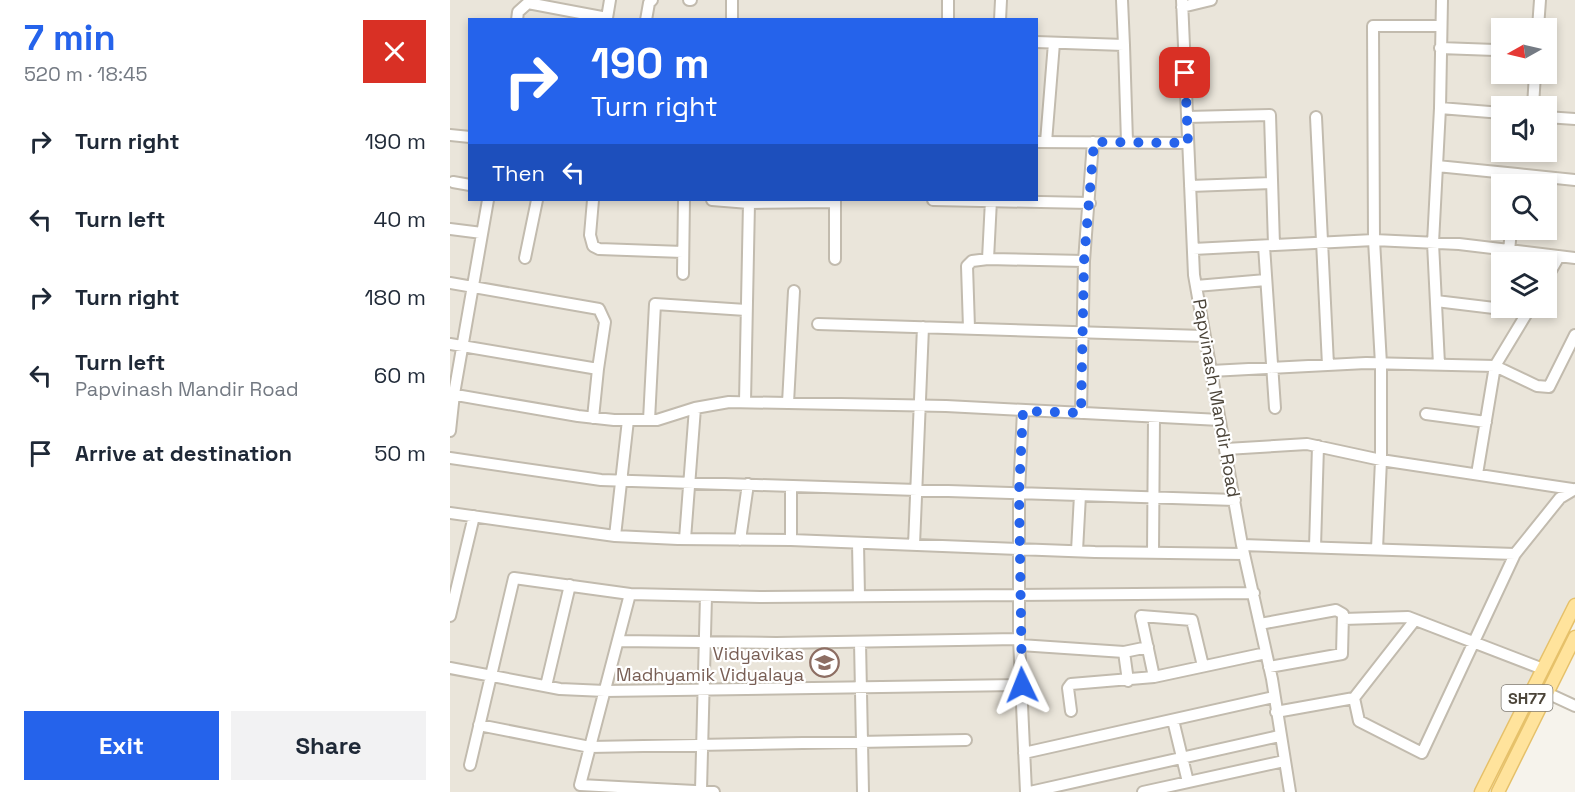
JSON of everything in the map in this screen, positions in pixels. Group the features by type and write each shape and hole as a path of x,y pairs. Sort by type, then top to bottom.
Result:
{"main road":[{"name":"SH77","path":"1481,792 1575,605"},
{"name":"SH77","path":"1498,792 1575,637"}],"street":[{"path":"607,18 610,0"},
{"path":"646,18 649,3 652,0"},
{"path":"732,0 732,18"},
{"path":"948,0 948,18"},
{"path":"1000,18 1001,0"},
{"path":"1122,0 1127,142"},
{"path":"1182,3 1211,0"},
{"path":"1439,364 1434,243 1442,0"},
{"path":"1539,18 1540,0"},
{"path":"517,18 518,12 528,3 602,18"},
{"name":"Papvinash Mandir Road","path":"1182,3 1196,286 1203,336 1243,549 1269,667 1290,792"},
{"path":"1377,549 1381,460 1381,364 1374,240 1373,26 1440,26"},
{"path":"1038,42 1124,45"},
{"path":"1054,43 1041,142 1188,143"},
{"path":"1440,48 1491,50"},
{"path":"1440,108 1491,113"},
{"path":"1187,117 1270,115 1272,183 1266,280 1275,408"},
{"path":"1316,117 1328,365"},
{"path":"1557,118 1575,119"},
{"path":"450,135 468,137"},
{"path":"1081,413 1084,261 1094,142"},
{"path":"1437,166 1491,175"},
{"path":"1557,180 1575,180"},
{"path":"453,182 468,185"},
{"path":"1190,186 1272,183"},
{"path":"450,431 452,394 463,346 488,201"},
{"path":"525,258 537,201"},
{"path":"593,201 590,235 593,246 599,249 683,252"},
{"path":"682,274 684,201"},
{"path":"724,201 749,203 835,201 836,259"},
{"path":"988,259 991,201"},
{"path":"1024,201 1090,203"},
{"path":"745,402 749,203"},
{"path":"450,229 482,233"},
{"path":"1193,249 1374,240 1434,243 1575,258"},
{"path":"1509,251 1510,240"},
{"path":"969,328 967,266 972,261 988,259 1084,261"},
{"path":"1196,286 1266,280"},
{"path":"450,283 598,309 605,322 593,418"},
{"path":"788,403 794,291"},
{"path":"1436,301 1491,306"},
{"path":"649,420 655,304 746,310"},
{"path":"1478,474 1495,366 1524,318"},
{"path":"818,324 1203,336"},
{"path":"914,545 923,327"},
{"path":"1211,371 1381,364 1495,366 1537,386 1549,387 1572,347 1575,335"},
{"path":"450,344 598,369"},
{"path":"452,394 593,418 628,420 657,420 695,408 729,402 920,405 1220,420"},
{"path":"686,539 695,408"},
{"path":"1023,411 1019,492 1020,642 1024,753 1028,792 1279,736"},
{"path":"1426,414 1486,422"},
{"path":"1152,553 1154,417"},
{"path":"615,536 628,420"},
{"path":"1226,449 1287,444 1318,446 1381,460 1574,489"},
{"path":"1315,547 1318,446"},
{"path":"450,458 601,480 916,488 1235,500"},
{"path":"740,540 748,484"},
{"path":"791,486 791,540"},
{"path":"1354,698 1359,721 1422,753 1515,554 1560,498 1574,489"},
{"path":"1077,551 1080,495"},
{"path":"450,513 615,536 686,539 791,540 1152,553 1315,547 1515,554"},
{"path":"450,616 474,516"},
{"path":"858,543 859,596"},
{"path":"470,765 489,676 514,578 630,594 706,596 1254,593"},
{"path":"546,686 570,585"},
{"path":"630,594 580,785 714,792"},
{"path":"701,790 706,596"},
{"path":"1260,624 1336,610 1343,614 1342,654 1269,667"},
{"path":"1154,677 1141,616 1192,620 1203,666"},
{"path":"1343,619 1385,616 1415,620 1543,669"},
{"path":"1276,712 1354,698 1415,620"},
{"path":"618,641 1020,642 1124,652 1148,647"},
{"path":"860,642 863,792"},
{"path":"1124,652 1128,681"},
{"path":"1071,711 1068,688 1071,684 1128,681 1154,677 1266,653"},
{"path":"450,668 546,686 605,691 1022,685"},
{"path":"1547,693 1575,706"},
{"path":"1024,753 1274,697"},
{"path":"1173,720 1188,782"},
{"path":"479,725 590,747 966,740"},
{"path":"1143,792 1284,761"}],"shaded area":[{"path":"450,0 1575,0 1575,615 1487,792 450,792"}],"place":[{"name":"Vidyavikas Madhyamik Vidyalaya","path":"825,663"}],"route":[{"path":"1022,685 1019,639 1019,492 1023,411 1081,413 1084,261 1094,142 1188,143 1185,73"}]}
